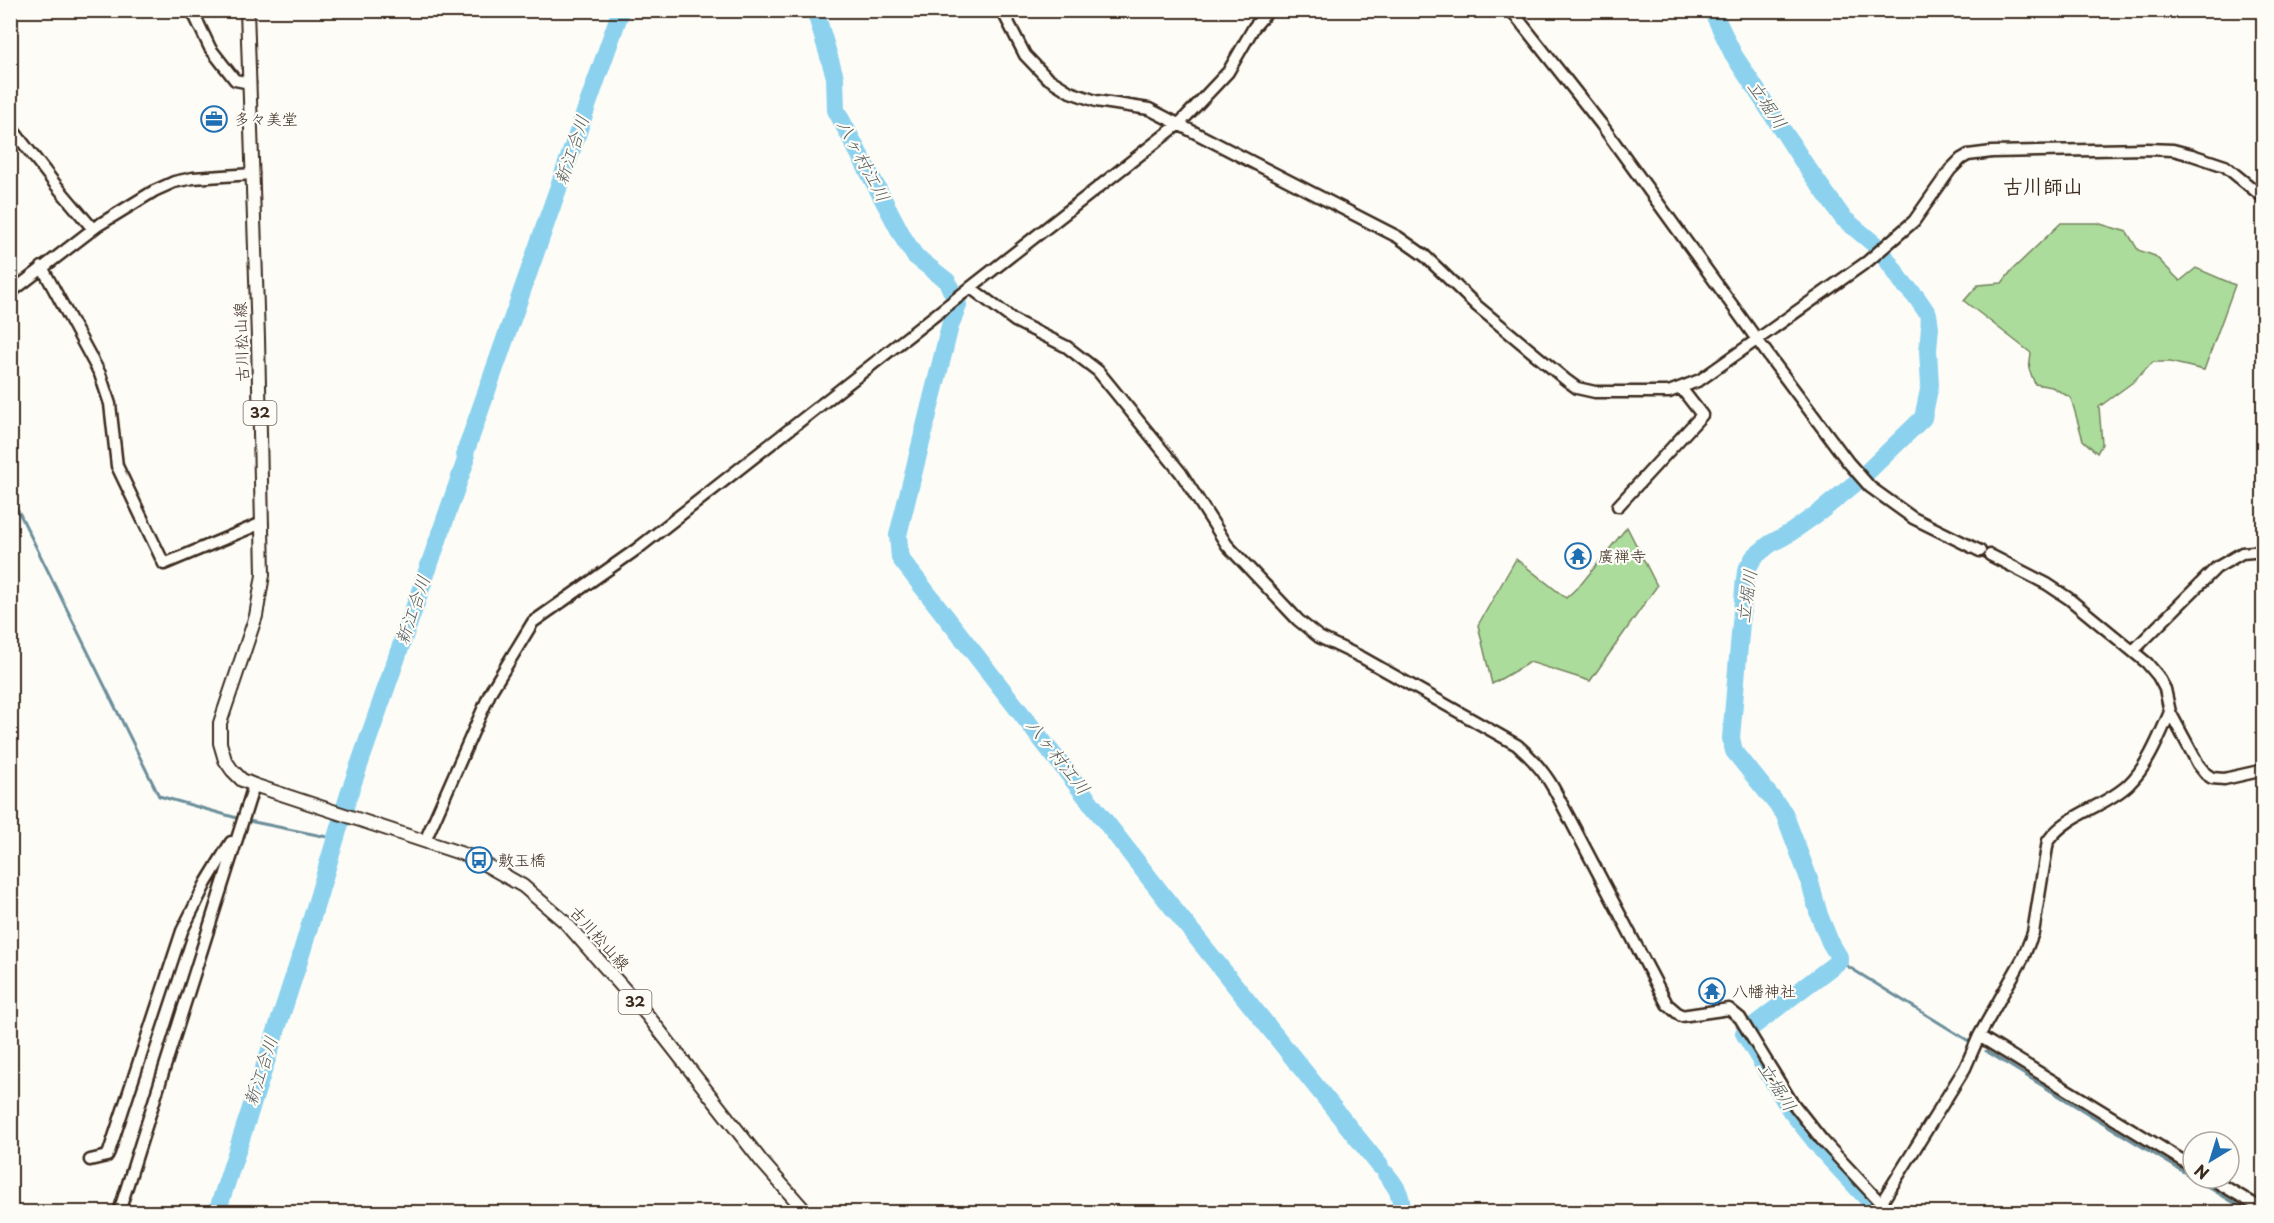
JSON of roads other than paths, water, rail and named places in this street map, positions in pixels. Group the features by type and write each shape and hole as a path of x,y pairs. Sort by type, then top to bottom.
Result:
{"main road":[{"name":"古川松山線","path":"247,10 263,575 256,616 220,723 220,744 225,760 242,780 259,786"},
{"name":"32","path":"259,786 425,841"},
{"name":"古川松山線","path":"425,841 472,857 501,872 523,885 559,916 648,1016 762,1162 806,1212"}],"street":[{"path":"192,10 210,48 235,80 249,83"},
{"path":"1002,10 1025,55 1046,77 1070,92 1096,101 1149,109 1398,237 1425,256 1477,306 1577,388 1594,392 1669,392 1700,380 1868,261 1894,240 1926,206 1950,170 1968,155 1992,152 2172,150 2192,154 2225,166 2264,198"},
{"path":"425,841 490,691 533,622 636,549 1179,124 1228,72 1254,27 1269,10"},
{"path":"1511,10 1601,124 1756,339 1848,462 1870,487 1913,518 2054,589 2133,651 2158,676 2165,689 2170,712 2198,764 2212,778 2224,779 2264,770"},
{"path":"10,126 93,230"},
{"path":"10,293 93,230 154,191 174,182 193,178 253,174"},
{"path":"42,267 100,374 110,404 117,466 164,564 262,524"},
{"path":"971,288 1015,321 1067,346 1098,371 1181,473 1227,545 1298,620 1319,637 1363,658 1517,745 1538,764 1556,791 1667,1004 1681,1016 1730,1009 1740,1018 1791,1101 1822,1140 1884,1209 1965,1068 1979,1036 2023,958 2033,933 2048,841 2057,829 2072,818 2103,802 2128,785 2156,745 2170,712"},
{"path":"1618,506 1702,415 1681,388"},
{"path":"2133,651 2216,568 2242,553 2264,551"},
{"path":"90,1160 107,1156 109,1152 183,931 206,883 239,829 259,786"},
{"path":"118,1212 239,829"},
{"path":"1979,1036 2181,1160"},
{"path":"2230,1190 2264,1210"}],"waterway":[{"name":"新江合川","path":"217,1212 299,961 349,794 466,460 465,453 621,10"},
{"name":"八ヶ村江川","path":"815,10 835,77 836,110 904,239 915,256 947,281 952,292"},
{"name":"立堀川","path":"1712,10 1733,54 1804,163 1843,218 1879,248 1928,314 1930,327 1928,350 1930,385 1923,418 1858,481 1821,511 1754,557 1746,571 1731,738 1734,751 1784,813 1809,879 1819,915 1839,957 1839,961 1744,1033 1791,1111 1822,1150 1880,1212"},
{"name":"八ヶ村江川","path":"957,300 958,305 950,326 898,535 900,558 1172,907 1380,1166"},
{"path":"10,494 159,796 244,820 337,839"},
{"path":"1839,961 1972,1043"},
{"path":"1986,1051 2249,1212"},
{"name":"八ヶ村江川","path":"1386,1174 1398,1192 1401,1212"}],"place":[{"name":"多々美堂","path":"214,119"},
{"name":"廣禅寺","path":"1578,556"},
{"name":"敷玉橋","path":"479,860"},
{"name":"八幡神社","path":"1712,991"}],"district":[{"name":"古川師山","path":"2043,187"}]}
